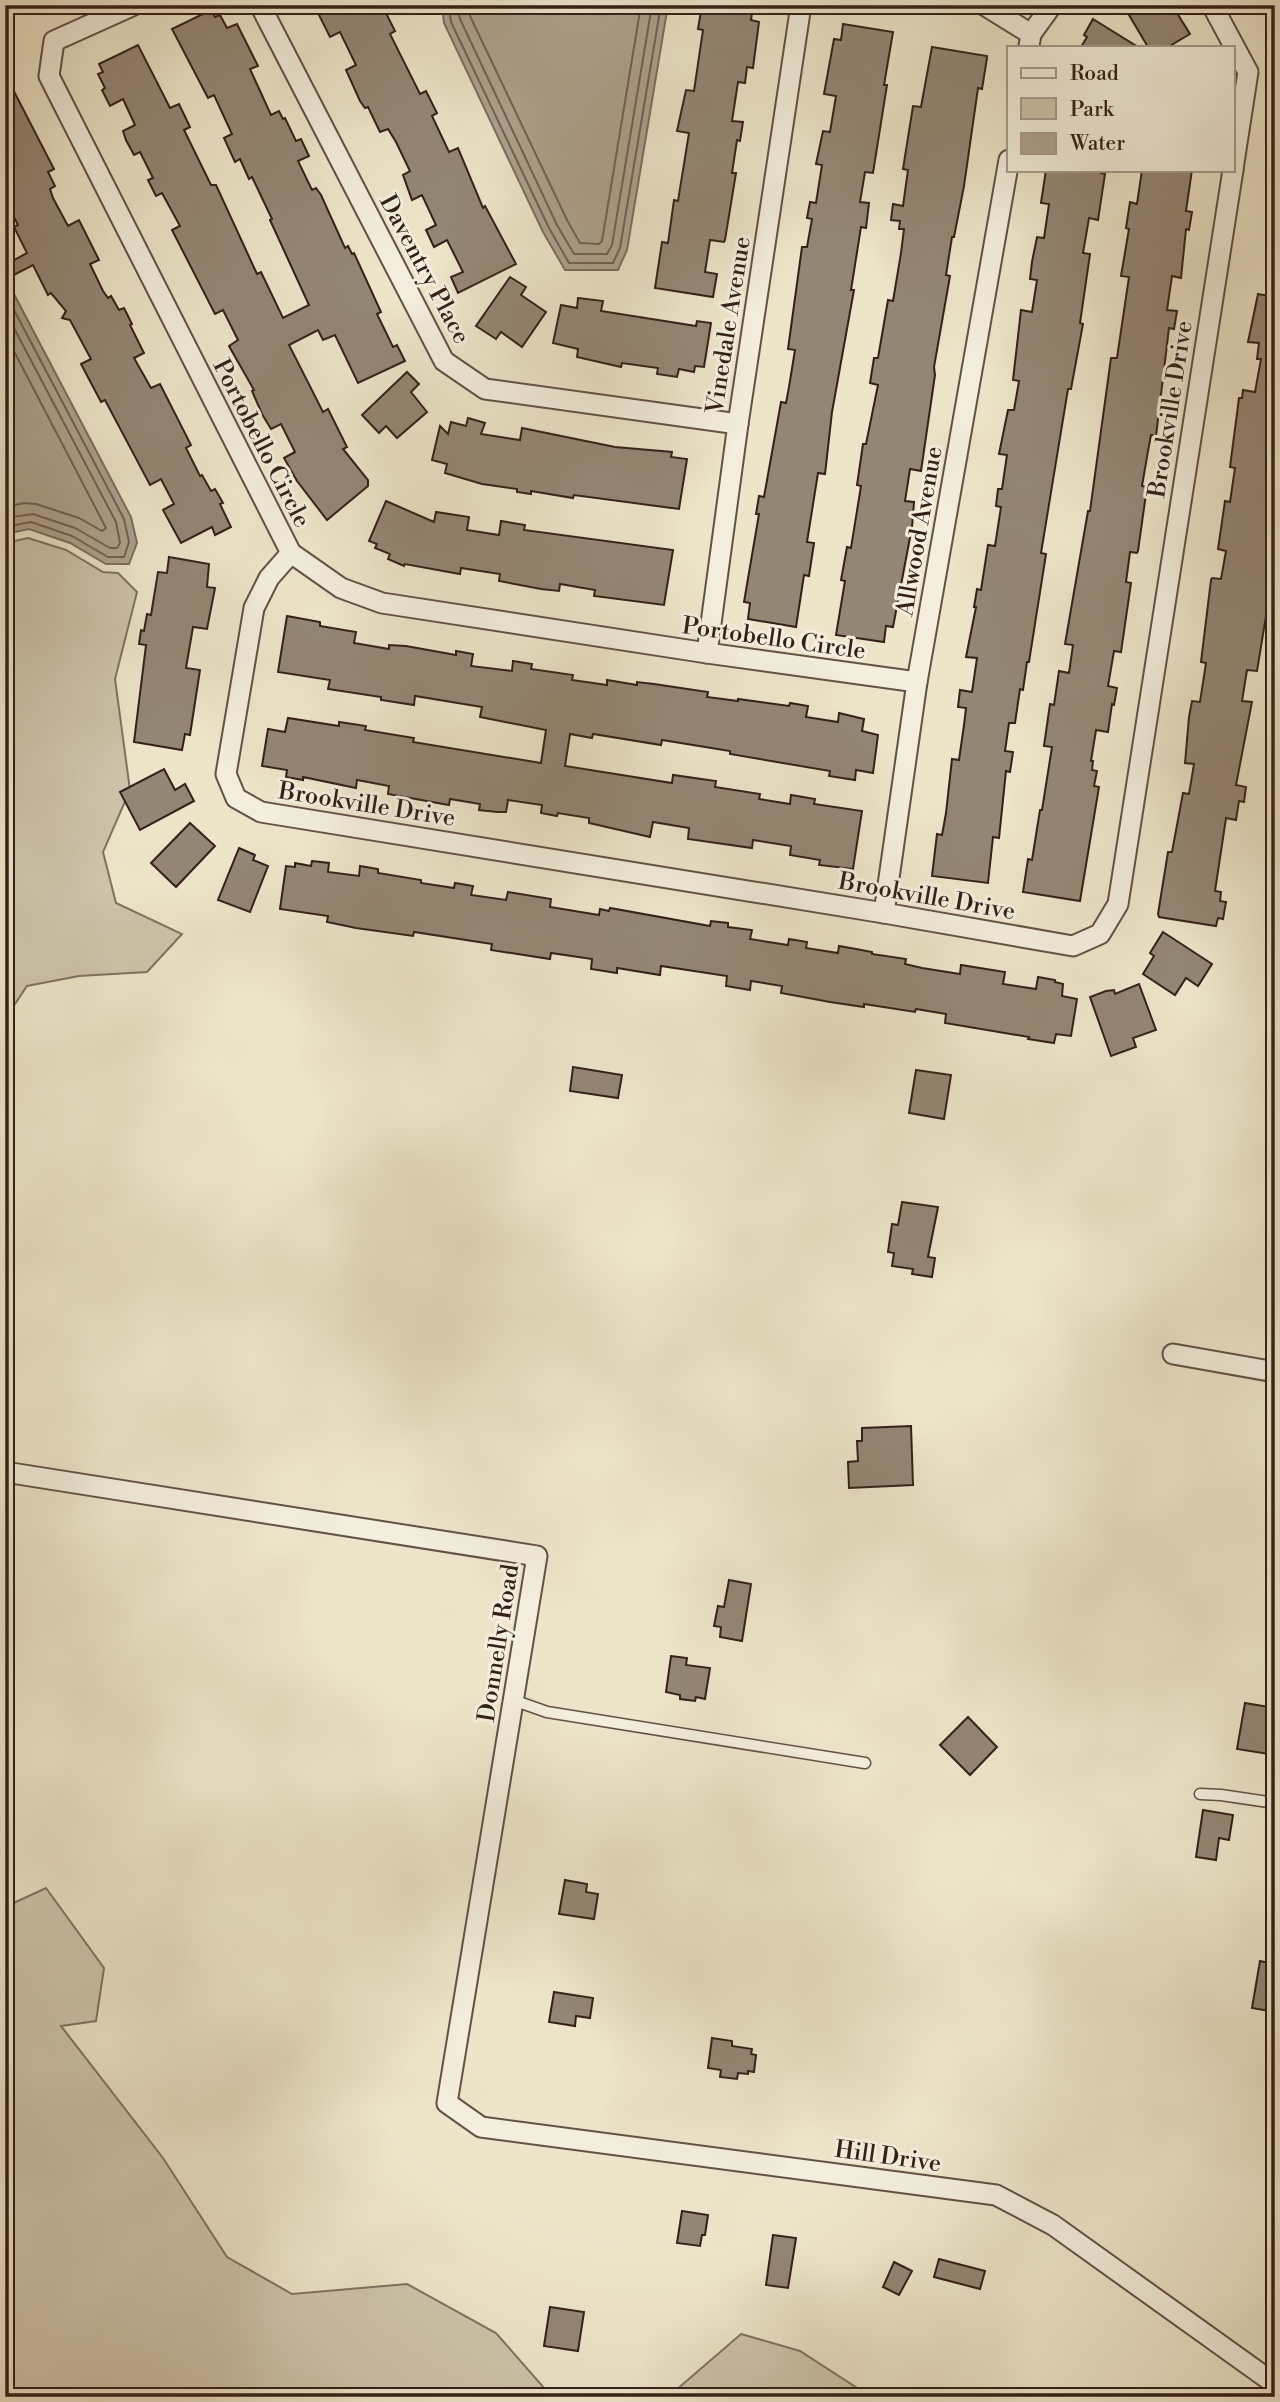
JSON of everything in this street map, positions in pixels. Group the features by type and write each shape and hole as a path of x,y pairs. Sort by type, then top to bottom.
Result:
{"street":[{"name":"Portobello Circle","path":"134,5 54,41 49,76 291,553 341,588 382,603 917,682"},
{"name":"Daventry Place","path":"260,5 444,361 485,389 738,424"},
{"name":"Vinedale Avenue","path":"707,653 738,424 801,5"},
{"path":"984,5 1030,41 1052,5"},
{"name":"Brookville Drive","path":"1212,5 1248,72 1234,163"},
{"name":"Allwood Avenue","path":"884,913 917,682 1007,171"},
{"name":"Brookville Drive","path":"291,553 269,578 254,608 226,774 236,798 261,812 1073,946 1100,934 1118,904 1233,172"},
{"path":"1173,1354 1275,1372"},
{"name":"Donnelly Road","path":"5,1472 537,1556 447,2103"},
{"name":"Hill Drive","path":"447,2103 481,2127 996,2195 1053,2225 1275,2384"}],"lane":[{"path":"513,1700 547,1712 865,1763"},
{"path":"1200,1794 1275,1803"}],"green space":[{"path":"28,538 66,550 103,572 118,573 137,592 115,679 130,790 103,852 116,903 182,934 147,972 79,976 27,986 5,1019 5,543"},
{"path":"46,1888 104,1968 96,2021 61,2026 163,2158 227,2257 292,2294 407,2284 496,2333 552,2397 5,2397 5,1907"},
{"path":"741,2334 800,2351 871,2397 668,2397"}],"water":[{"path":"442,5 668,5 627,250 618,270 565,270 543,232 444,23"},
{"path":"5,277 131,517 137,543 129,564 106,564 70,543 29,529 5,534"}],"building":[{"path":"314,5 382,5 395,31 390,34 420,94 426,91 437,113 432,116 449,152 458,148 483,208 485,206 516,264 458,293 451,277 463,272 447,240 434,247 426,230 436,225 422,195 412,200 403,175 410,171 396,142 388,129 380,132 368,107 365,108 360,101 346,70 356,65 340,32 330,37"},
{"path":"702,5 753,5 751,20 759,22 753,68 747,67 745,83 738,82 732,121 743,122 740,141 737,140 732,173 736,173 725,240 710,240 705,272 717,274 713,297 655,288 662,242 668,243 674,200 678,201 689,133 677,131 686,90 694,91 703,30 698,29"},
{"path":"1123,5 1172,5 1190,34 1170,46 1147,46"},
{"path":"211,10 215,17 220,15 227,28 237,24 258,66 250,69 271,115 279,111 296,141 301,139 309,156 298,161 312,190 316,188 321,195 345,248 348,246 352,254 354,253 381,312 377,314 393,347 397,345 405,361 358,383 335,335 323,340 318,330 289,345 323,412 328,409 347,447 343,449 368,480 368,486 327,520 297,481 284,458 295,452 281,424 271,429 262,414 252,391 254,390 229,346 238,340 223,310 215,314 172,230 180,226 162,193 156,196 148,180 153,178 140,152 134,155 126,140 123,131 135,125 123,99 110,106 98,74 103,72 99,64 138,45 170,108 179,104 190,127 184,130 211,185 216,185 257,274 261,272 283,318 309,305 252,177 249,179 240,159 235,162 224,138 232,134 214,95 208,98 172,29"},
{"path":"1093,19 1136,46 1082,46 1087,37 1084,35"},
{"path":"843,24 893,32 873,173 865,172 860,202 869,203 866,228 861,227 851,290 854,290 832,412 825,474 818,473 807,542 814,543 809,576 804,575 796,627 748,619 750,603 744,602 759,514 756,514 759,496 764,497 781,402 786,403 789,387 795,350 788,349 802,247 807,247 812,219 807,218 810,202 816,203 822,165 816,164 823,131 830,132 836,96 824,94 834,39 841,40"},
{"path":"932,47 987,58 982,89 978,88 964,186 952,237 946,275 950,276 934,367 921,471 910,469 905,501 914,502 912,527 893,627 886,626 884,642 836,635 845,581 841,580 847,547 851,548 861,486 857,485 863,444 866,444 878,385 870,383 874,358 878,358 888,300 893,301 901,253 904,229 899,229 900,221 891,220 893,204 903,206 908,170 903,169 913,106 921,107"},
{"path":"5,74 54,169 48,172 55,186 50,189 53,198 68,226 79,220 99,260 90,264 103,291 108,298 111,296 119,310 124,308 132,324 130,325 144,353 134,358 151,388 160,384 191,445 186,448 200,476 202,475 211,491 215,489 223,503 220,504 231,527 215,535 212,527 181,543 163,510 174,504 161,479 150,485 105,400 101,402 81,364 91,359 70,320 62,318 66,311 51,293 48,295 33,265 8,278 5,273 5,265 27,253 14,227 18,225 8,205 12,203 5,190"},
{"path":"1046,172 1105,174 1098,220 1089,218 1083,253 1090,254 1080,323 1083,324 1071,389 1068,389 1041,553 1046,554 1029,662 1023,690 1020,689 1015,723 1009,723 1005,751 1013,752 1010,772 1006,771 999,838 993,837 988,883 932,876 937,834 942,835 946,813 952,759 959,760 966,708 958,707 960,690 972,692 977,658 966,657 977,589 981,590 988,545 995,546 1001,507 996,506 998,489 1002,489 1007,455 999,454 1008,410 1014,410 1019,381 1013,380 1021,310 1032,312 1037,280 1030,279 1032,262 1037,237 1044,238 1049,204 1041,203"},
{"path":"1142,172 1192,172 1186,211 1192,212 1189,230 1186,229 1181,278 1172,276 1167,310 1177,311 1174,329 1169,328 1156,436 1151,435 1142,486 1147,487 1138,551 1130,552 1126,582 1131,583 1121,652 1114,651 1108,686 1117,688 1108,732 1096,730 1091,761 1092,770 1097,771 1094,786 1099,787 1080,901 1023,892 1028,859 1032,860 1042,810 1052,747 1044,746 1050,704 1054,705 1059,671 1069,673 1073,645 1065,644 1090,511 1111,358 1117,358 1129,277 1121,276 1129,229 1126,228 1130,202 1137,204"},
{"path":"510,277 526,287 521,295 546,312 522,347 501,332 496,339 476,326"},
{"path":"1258,294 1275,297 1275,561 1257,671 1247,670 1242,701 1252,702 1236,785 1246,787 1244,802 1239,801 1236,820 1226,818 1215,891 1221,892 1220,901 1226,902 1223,919 1218,918 1216,926 1159,917 1158,914 1168,852 1172,852 1183,793 1189,794 1194,764 1185,763 1189,717 1192,701 1200,702 1206,663 1201,662 1211,580 1221,579 1226,551 1218,549 1225,501 1230,502 1235,468 1230,467 1239,398 1242,398 1243,390 1255,392 1261,359 1257,359 1259,343 1248,342"},
{"path":"578,298 603,301 601,311 696,326 697,321 711,323 704,367 695,366 694,372 679,369 677,377 657,374 658,368 622,363 621,367 577,357 578,349 553,343 561,305 577,308"},
{"path":"407,372 419,384 411,392 427,412 397,438 386,426 379,433 362,415"},
{"path":"468,418 485,423 481,434 520,440 522,428 615,447 672,452 671,457 687,459 679,509 574,495 573,498 531,491 531,494 517,492 517,489 482,484 445,473 447,464 432,460 440,426 448,434 451,422 466,426"},
{"path":"386,501 434,522 436,512 469,517 467,530 499,535 501,521 525,525 524,530 673,550 664,605 594,596 595,590 560,584 559,591 541,589 499,581 500,574 461,568 460,574 405,564 404,566 388,559 390,554 375,548 377,544 369,541"},
{"path":"169,557 209,564 207,587 215,588 207,629 193,627 186,668 200,670 190,735 185,734 182,750 134,742 146,645 139,644 141,630 144,631 147,614 151,615 158,572 167,573"},
{"path":"287,616 320,622 320,626 356,632 354,643 389,649 389,645 406,646 456,655 456,651 473,654 471,666 512,671 513,661 532,664 531,669 573,675 572,680 607,685 607,680 637,685 637,682 654,684 708,692 707,697 808,706 806,717 838,722 839,713 864,719 862,731 878,735 873,773 856,770 855,780 829,776 830,771 730,754 730,751 662,740 661,745 593,734 592,738 570,734 565,766 672,783 673,775 716,781 715,787 760,794 759,799 790,804 791,795 815,799 814,804 862,811 853,869 819,865 820,860 790,855 791,846 753,840 752,848 688,839 689,828 653,822 650,837 589,823 589,818 541,813 542,805 508,800 506,812 497,812 479,810 480,804 450,799 449,805 388,794 389,786 357,780 356,788 303,777 303,780 286,777 287,770 262,766 268,729 285,732 288,718 339,726 339,722 366,726 365,730 414,738 413,742 541,763 546,730 480,717 482,707 415,696 414,705 381,700 381,697 328,689 330,680 278,672"},
{"path":"164,769 175,790 185,784 194,801 140,830 120,792"},
{"path":"190,823 215,846 176,887 151,863"},
{"path":"239,848 255,855 253,860 268,866 250,912 218,900"},
{"path":"312,861 329,863 328,872 359,876 360,866 378,869 378,873 421,880 421,883 454,888 455,883 473,886 471,895 506,900 508,892 551,899 550,907 599,915 600,909 609,911 610,908 710,926 711,921 728,923 728,927 752,930 750,939 788,945 789,939 807,942 806,948 838,953 839,946 906,959 905,964 922,968 960,974 961,965 1005,972 1003,984 1036,989 1038,977 1055,980 1063,984 1062,996 1077,999 1071,1036 1056,1034 1054,1043 1028,1039 1029,1037 945,1023 946,1014 830,1002 781,993 782,986 751,981 750,990 726,986 727,976 661,966 660,975 617,968 617,973 591,969 592,959 551,953 550,959 491,950 492,944 414,932 413,936 356,928 327,922 328,916 280,909 286,866 295,867 295,863 311,866"},
{"path":"1163,932 1212,964 1198,986 1186,978 1175,995 1143,974 1154,956 1150,953"},
{"path":"1139,984 1156,1030 1133,1038 1136,1047 1111,1056 1090,997 1114,990 1115,994"},
{"path":"573,1067 622,1075 618,1098 570,1091"},
{"path":"916,1070 951,1075 944,1119 909,1113"},
{"path":"902,1202 938,1207 928,1257 935,1258 932,1277 912,1274 913,1269 892,1266 894,1253 888,1252 892,1224 898,1225"},
{"path":"911,1426 913,1485 849,1488 848,1462 858,1461 857,1441 862,1441 862,1428"},
{"path":"729,1580 751,1584 742,1641 720,1637 721,1627 714,1626 718,1606 724,1607"},
{"path":"671,1656 687,1658 686,1665 710,1668 705,1699 680,1699 680,1695 666,1692"},
{"path":"1245,1703 1275,1708 1275,1755 1237,1749"},
{"path":"968,1717 997,1747 970,1775 940,1745"},
{"path":"1203,1810 1233,1815 1229,1840 1219,1838 1216,1860 1196,1857"},
{"path":"565,1880 587,1884 586,1892 598,1894 594,1919 559,1914"},
{"path":"1260,1961 1275,1964 1275,2012 1252,2008"},
{"path":"554,1992 593,1998 590,2018 576,2016 575,2026 549,2022"},
{"path":"712,2038 732,2041 732,2046 752,2049 751,2054 756,2055 754,2072 738,2073 737,2079 720,2077 721,2070 708,2068"},
{"path":"682,2211 708,2215 700,2246 677,2243"},
{"path":"773,2235 796,2238 788,2288 766,2285"},
{"path":"939,2259 985,2271 980,2289 934,2277"},
{"path":"894,2262 912,2271 899,2295 883,2287"},
{"path":"550,2307 584,2312 578,2351 544,2346"}]}
